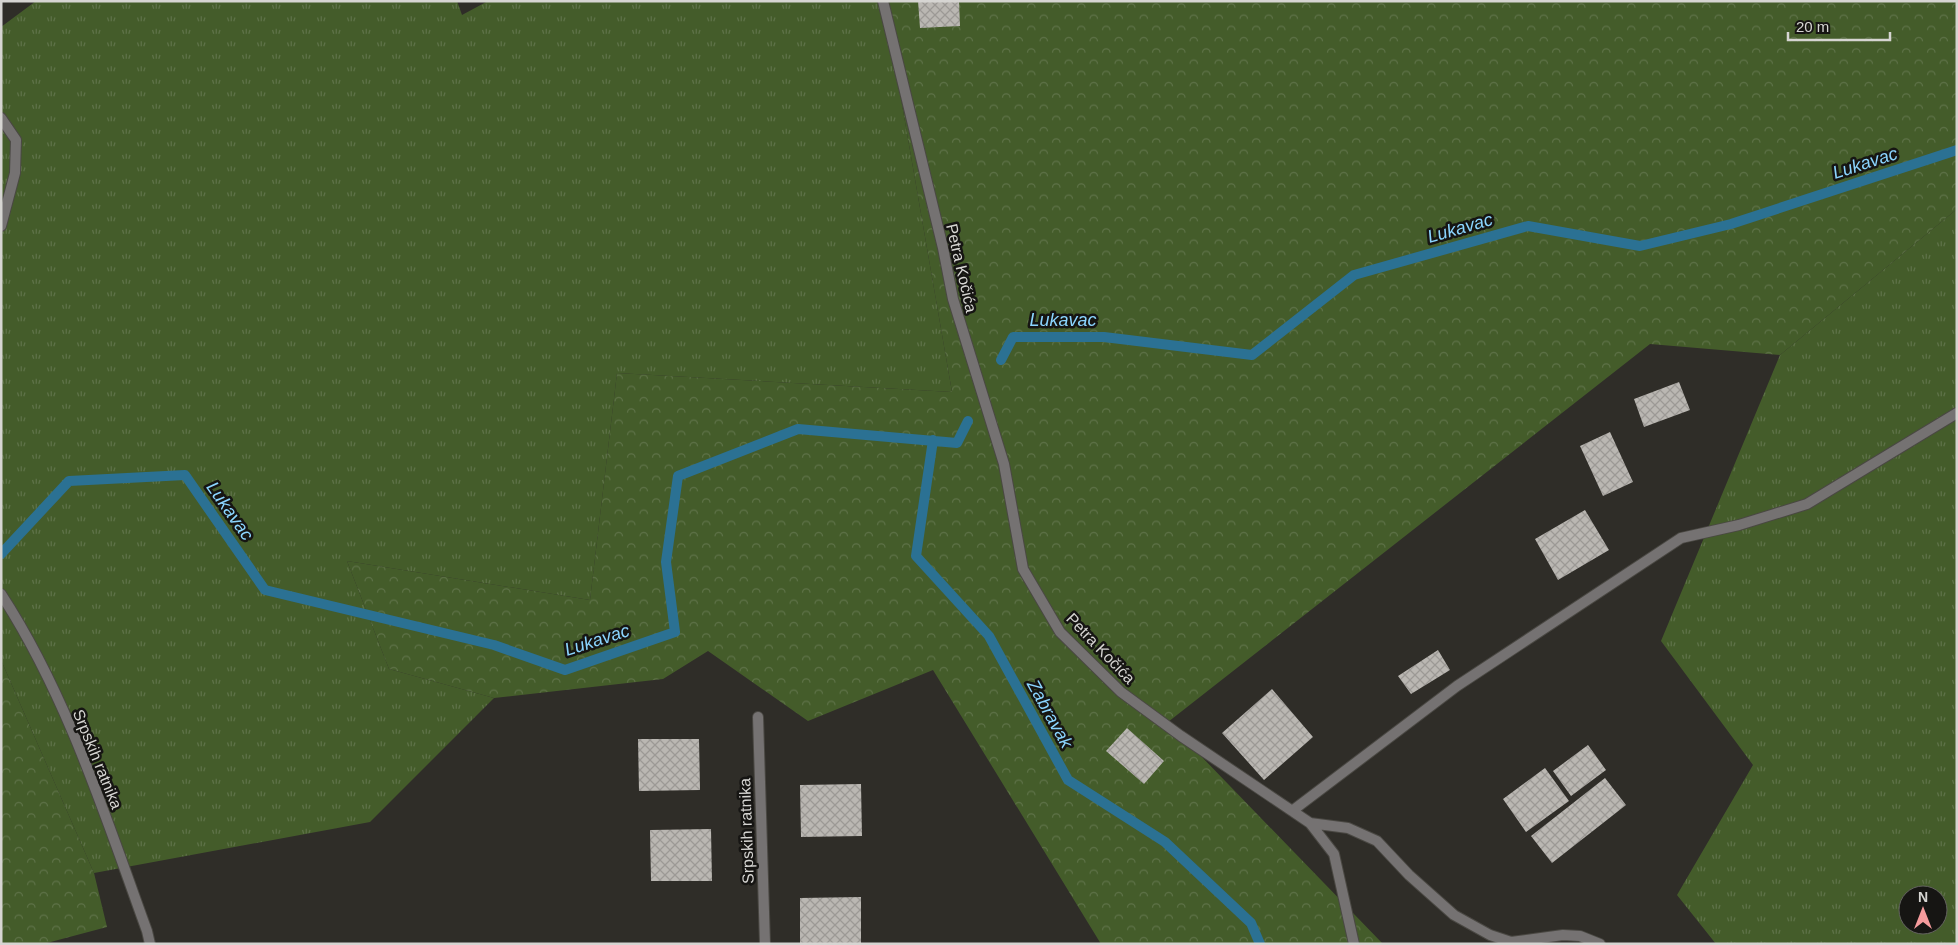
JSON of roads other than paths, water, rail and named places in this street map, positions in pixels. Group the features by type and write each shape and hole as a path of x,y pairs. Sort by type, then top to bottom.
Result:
{"street":[{"name":"Petra Kočića","path":"883,1 943,248 952,299 1004,464 1023,569 1060,632 1121,692 1181,736 1310,823 1348,828 1377,841 1409,876 1454,915 1490,935 1511,942 1563,935 1580,936 1600,944"},
{"path":"1,118 16,140 16,148 15,173 1,226"},
{"path":"1292,811 1457,686 1681,538 1739,525 1807,504 1957,413"},
{"name":"Srpskih ratnika","path":"1,594 46,670 97,795 150,944"},
{"name":"Srpskih ratnika","path":"758,716 764,944"},
{"path":"1310,823 1334,854 1354,944"}],"waterway":[{"name":"Lukavac","path":"1001,360 1013,337 1104,337 1252,355 1354,275 1528,226 1640,246 1731,224 1957,150"},
{"name":"Lukavac","path":"1,554 69,481 185,475 265,590 494,645 565,670 675,632 666,562 678,476 798,429 957,443 968,421"},
{"name":"Zabravak","path":"933,440 916,556 989,636 1068,780 1165,842 1251,923 1260,944"}]}
